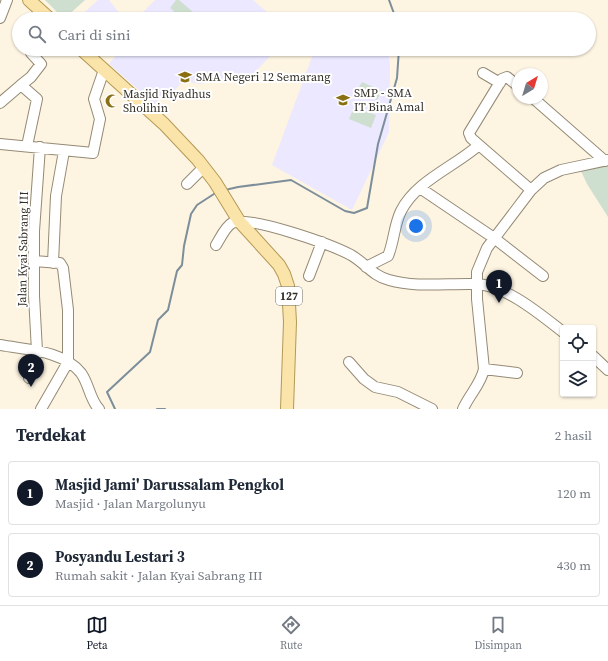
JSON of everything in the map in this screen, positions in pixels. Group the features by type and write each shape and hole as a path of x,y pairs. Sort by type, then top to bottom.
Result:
{"main road":[{"path":"29,0 42,12"},
{"name":"127","path":"89,56 168,129 204,167 239,221 279,265 287,280 290,322 287,409"}],"street":[{"path":"0,18 7,0"},
{"path":"0,103 31,77 41,65 34,56"},
{"path":"0,144 93,153 100,119 94,99 104,70"},
{"path":"483,73 500,83"},
{"path":"512,81 507,77 502,79 469,133 470,138 531,190"},
{"path":"21,85 37,99 27,146"},
{"path":"540,104 607,160"},
{"path":"366,267 388,256 396,222 401,210 412,195 467,156 479,145"},
{"name":"Jalan Kyai Sabrang III","path":"38,351 34,296 34,204 40,147"},
{"path":"53,263 56,196 64,151"},
{"path":"463,409 468,397 482,378 484,369 477,299 477,272 494,238 531,190 544,178 554,172 607,160"},
{"path":"187,184 204,167"},
{"path":"420,188 494,238 543,276"},
{"path":"216,245 230,224 239,221 287,231 322,242 352,256 377,276 396,282 440,285 478,284 495,289 516,299 560,330"},
{"path":"309,276 322,242"},
{"path":"34,261 60,263 63,268 68,310 68,362 40,409"},
{"path":"0,346 38,351 68,362 81,372 98,409"},
{"path":"29,378 38,351"},
{"path":"596,359 608,370"},
{"path":"349,362 364,379 375,387 398,392 432,409"},
{"path":"484,369 517,373"}],"shaded area":[{"path":"98,0 109,0 118,12 85,12"},
{"path":"155,0 253,0 267,12 143,12"},
{"name":"SMA Negeri 12 Semarang","path":"116,56 270,56 253,74 239,80 215,81 200,84 183,81 168,98 162,95 155,104 109,64"},
{"name":"SMP - SMA IT Bina Amal","path":"312,56 389,56 390,68 389,132 352,210 272,165"}],"green space":[{"path":"45,0 85,0 72,12 57,12"},
{"path":"176,0 179,0 193,12 173,12 174,11 170,8"},
{"path":"362,82 382,91 377,100 357,91"},
{"path":"354,107 376,115 371,128 349,119"},
{"path":"608,163 608,217 587,184 581,171"}],"waterway":[{"path":"389,0 393,12"},
{"path":"225,190 291,180 345,211 354,213 367,208 378,144 397,78 399,56"},
{"path":"115,409 107,392 150,352 158,320 168,310 177,271 182,265 184,246 191,214 197,205 217,192"},
{"path":"157,409 165,409"}],"place":[{"name":"SMA Negeri 12 Semarang","path":"185,77"},
{"name":"SMP - SMA IT Bina Amal","path":"343,100"},
{"name":"Masjid Riyadhus Sholihin","path":"112,101"},
{"name":"Masjid Jami' Darussalam Pengkol","path":"499,303"},
{"name":"Posyandu Lestari 3","path":"31,387"}]}
